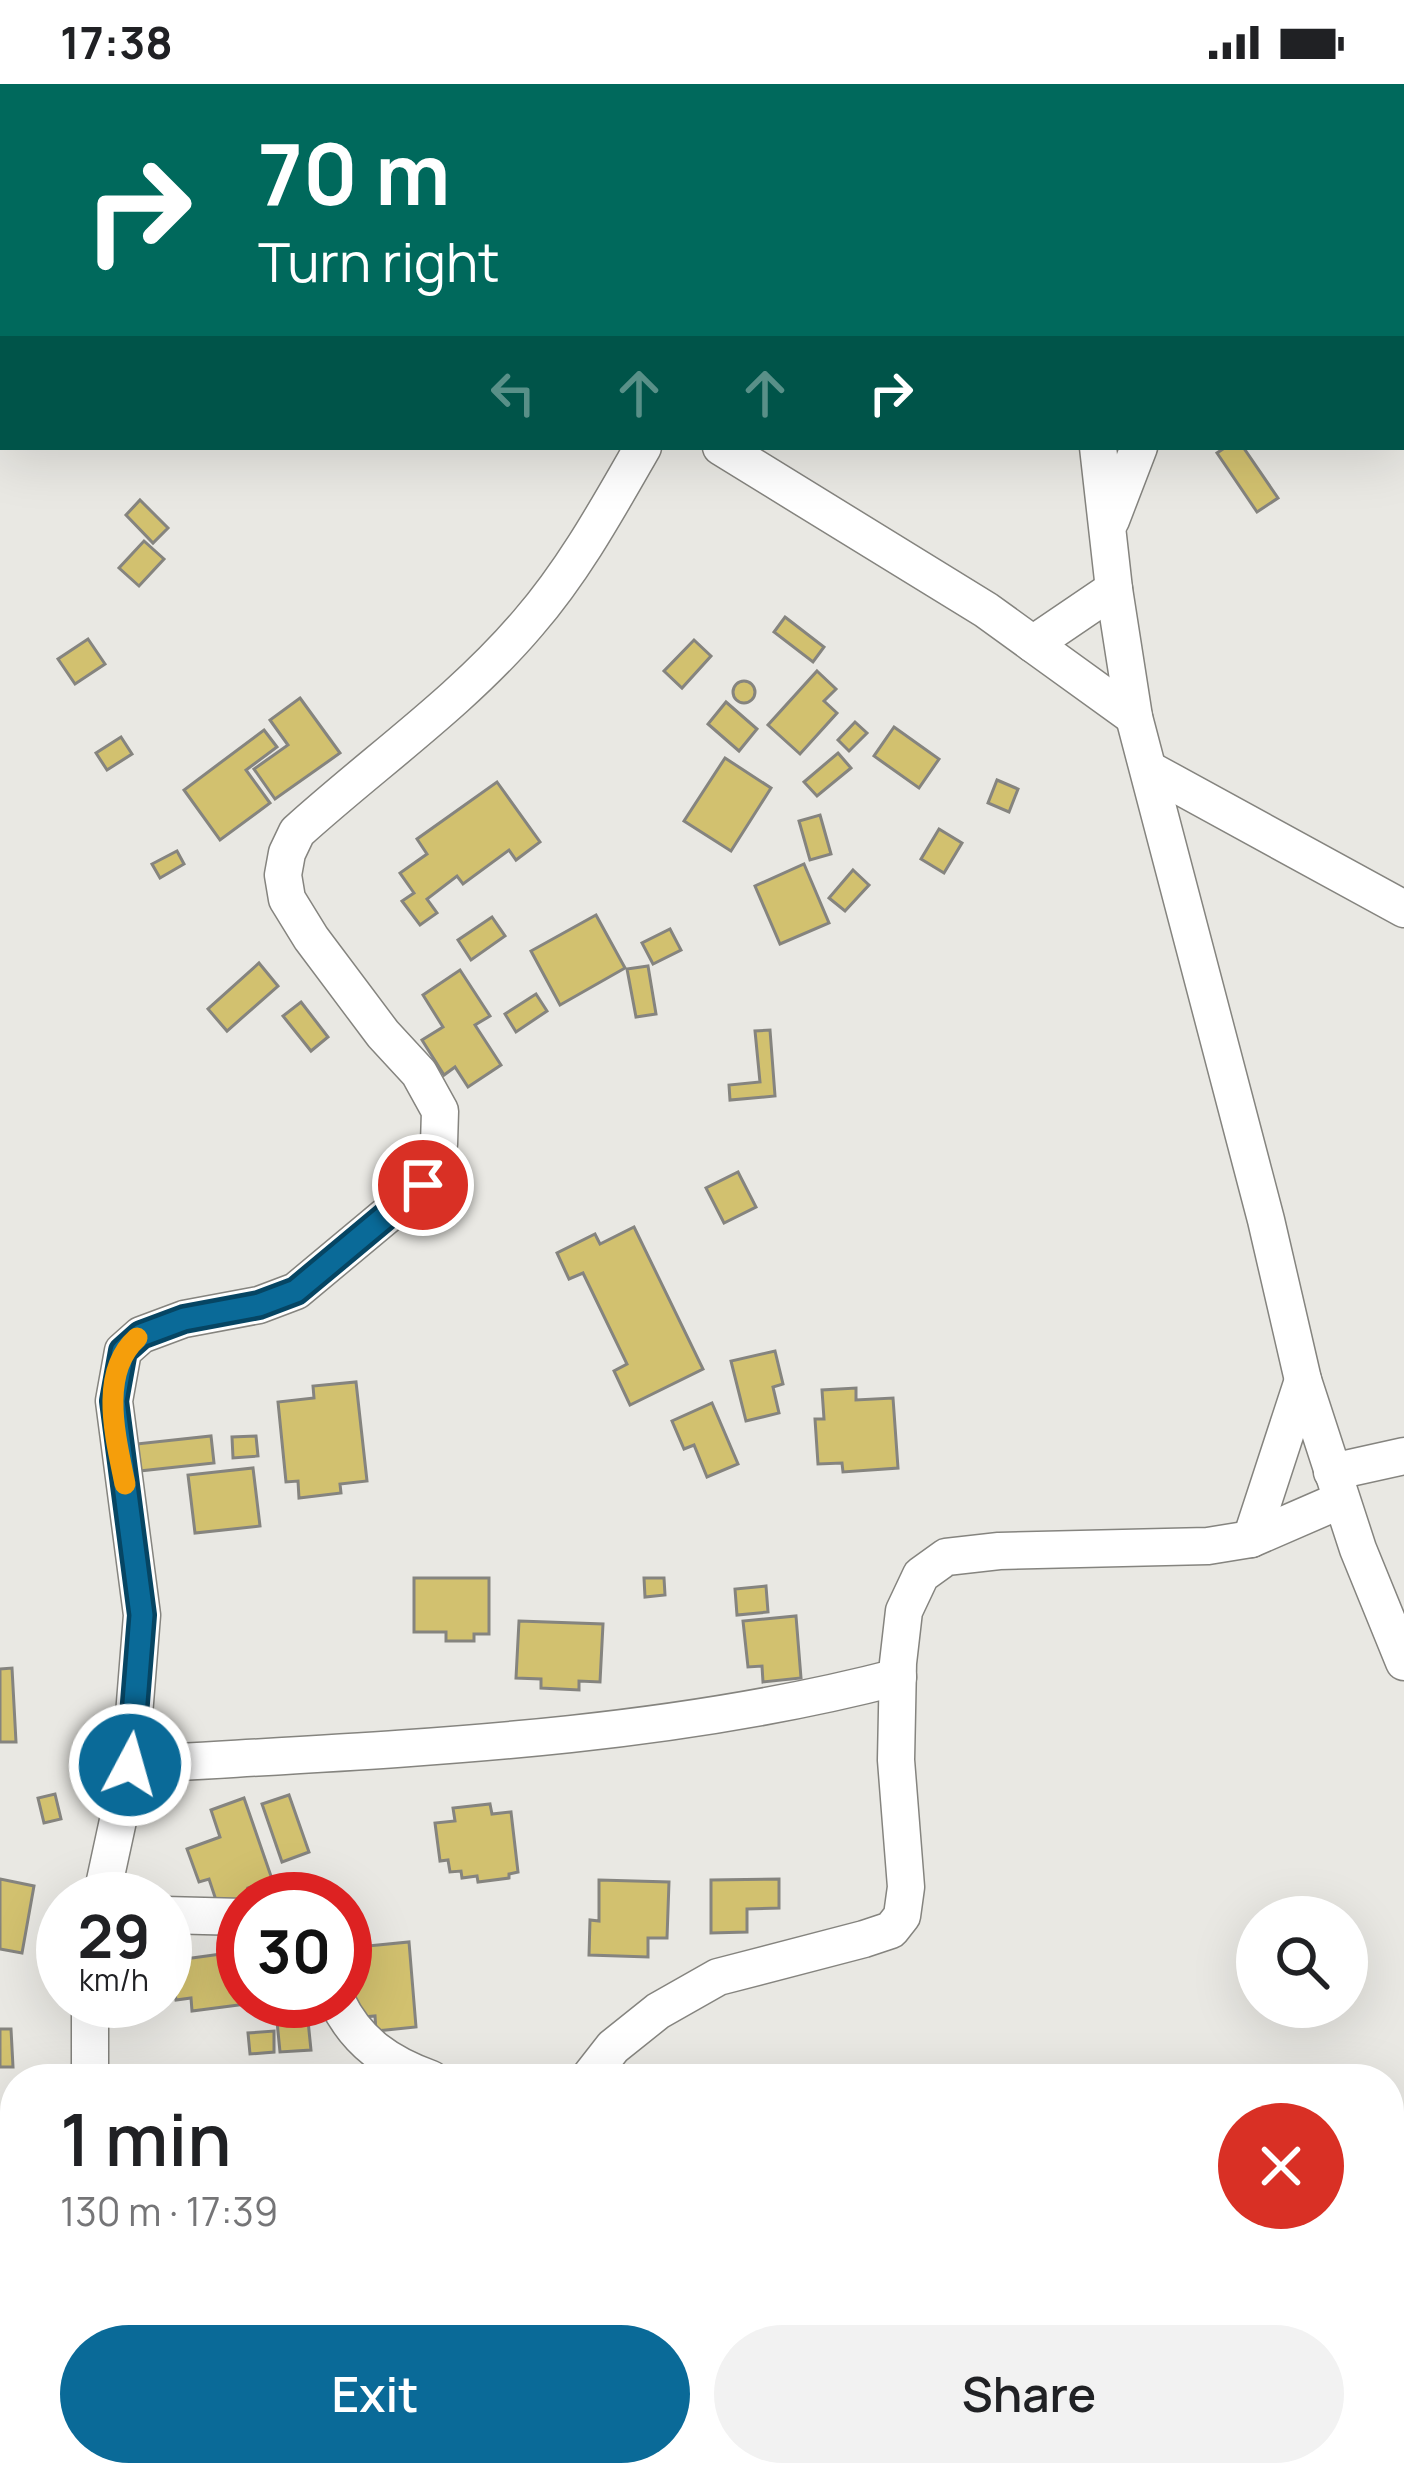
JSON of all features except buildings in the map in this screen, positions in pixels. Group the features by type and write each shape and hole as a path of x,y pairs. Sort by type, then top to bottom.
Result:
{"street":[{"path":"107,1872 130,1765 142,1615 115,1419 123,1351 141,1335 184,1319 259,1305 296,1291 423,1185 439,1144 440,1111 419,1073 359,1002 287,899 286,853 297,832 419,728 528,624 588,542 641,450"},
{"path":"726,450 986,610 1134,716"},
{"path":"1098,450 1134,716 1303,1380 1337,1486 1404,1662"},
{"path":"1109,523 1138,450"},
{"path":"1033,644 1114,589"},
{"path":"1150,770 1404,909"},
{"path":"1252,1539 1303,1380"},
{"path":"600,2064 658,2011 718,1977 864,1939 891,1930 902,1916 906,1887 896,1760 904,1611 921,1576 946,1557 999,1551 1208,1546 1252,1539 1337,1486 1404,1456"},
{"path":"130,1765 392,1749 648,1723 806,1701 898,1677"},
{"path":"90,2028 90,2064"},
{"path":"353,2028 391,2064"}],"slow traffic":[{"path":"125,1484 114,1401 123,1351 137,1338"}],"route":[{"path":"130,1765 142,1615 116,1437 114,1401 123,1351 141,1335 184,1319 259,1305 296,1291 423,1185"}]}
